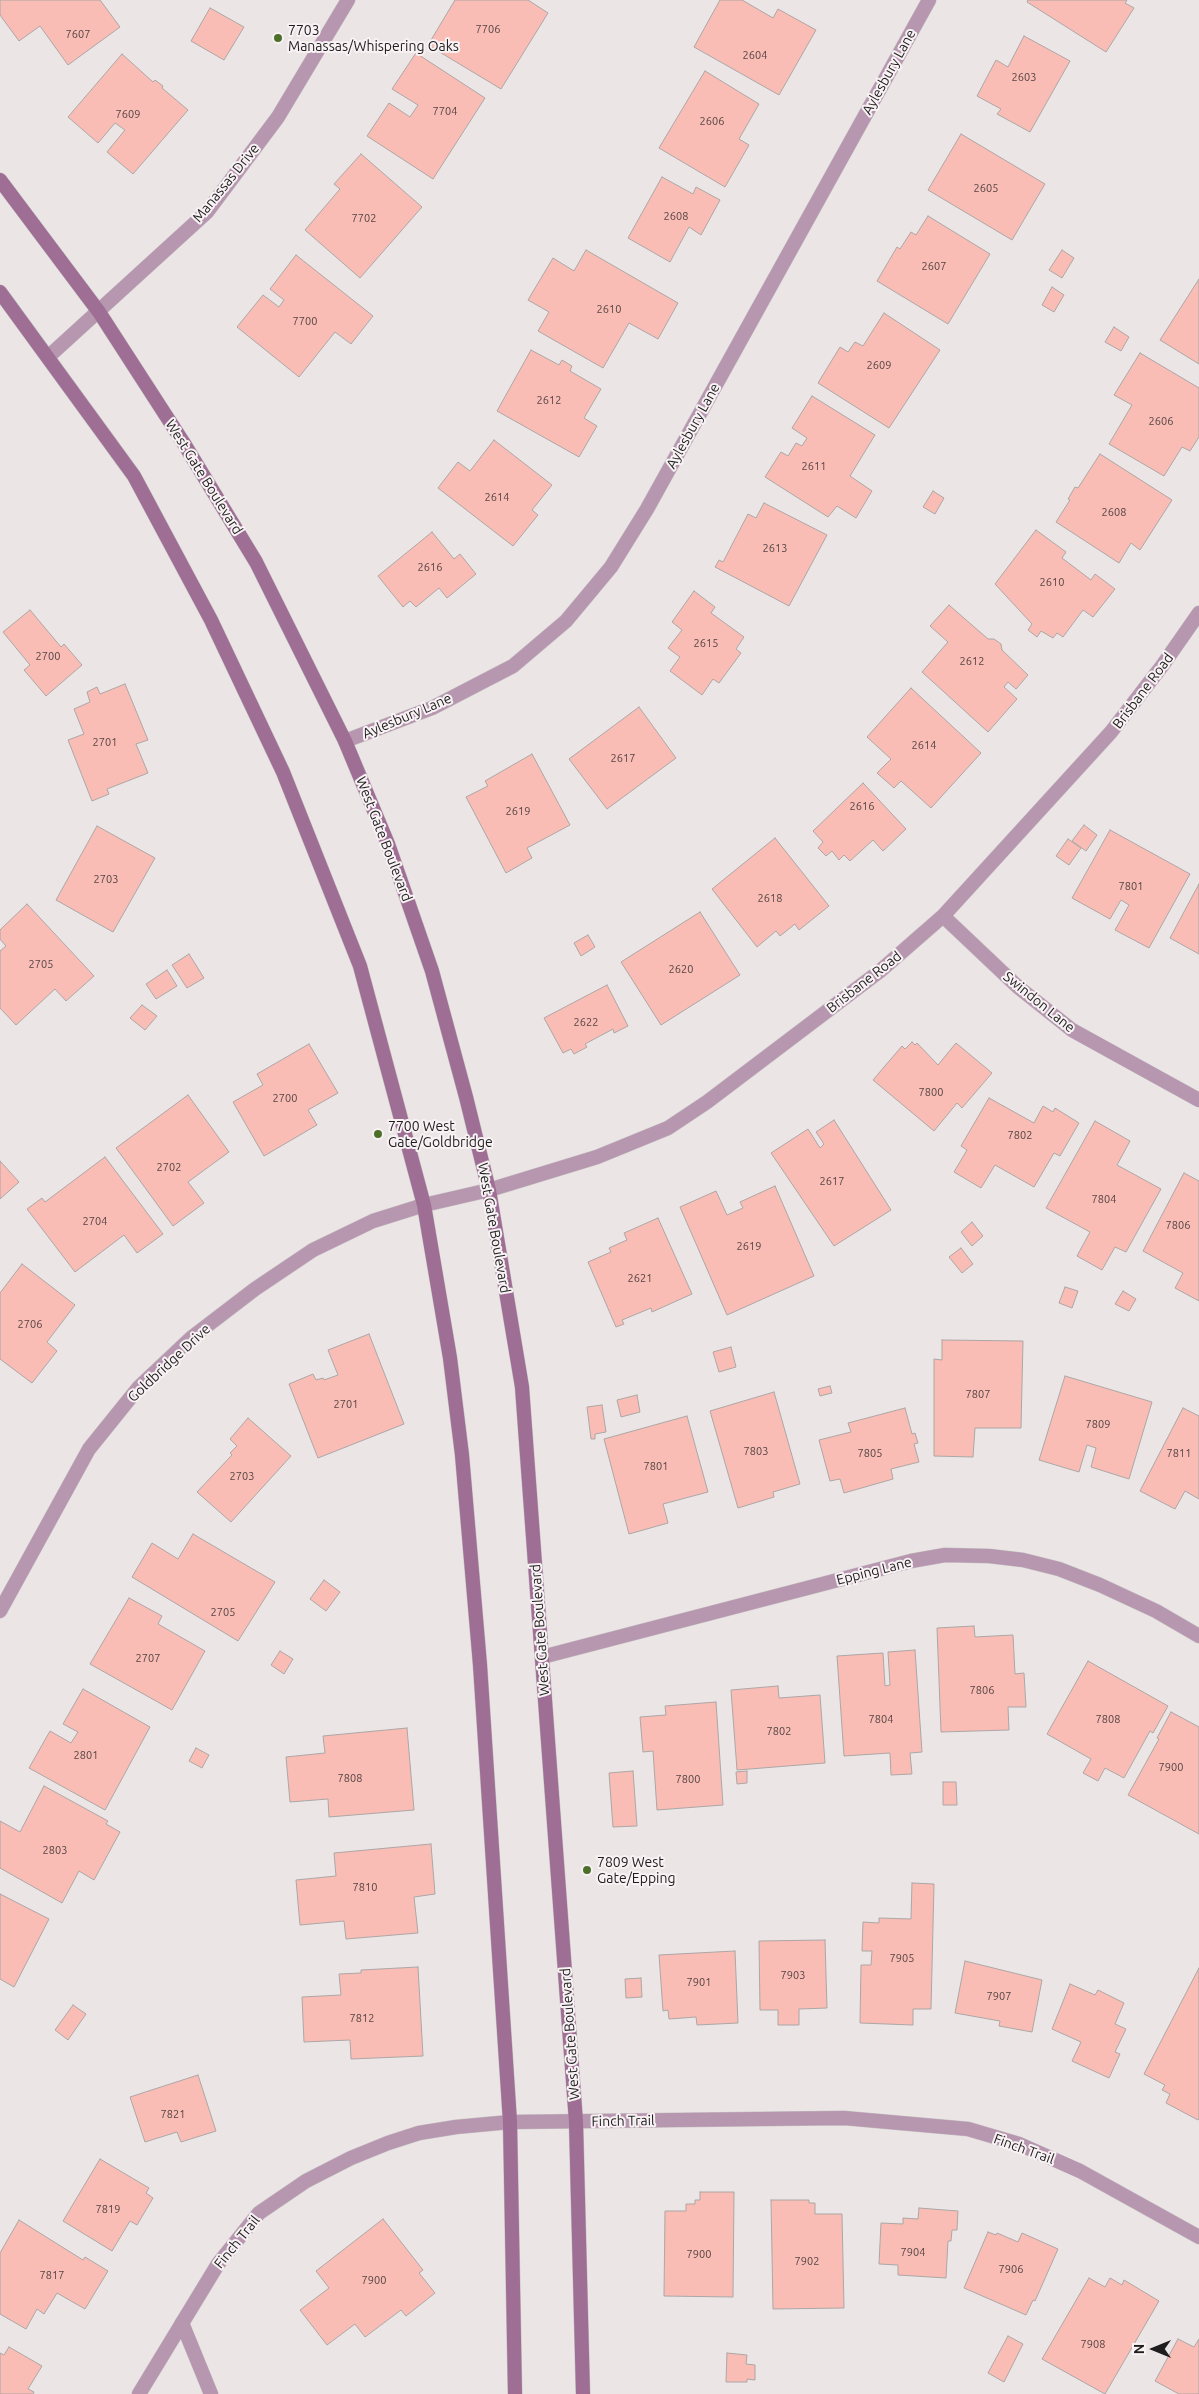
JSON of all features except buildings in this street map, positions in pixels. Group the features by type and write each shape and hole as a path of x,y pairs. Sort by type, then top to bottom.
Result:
{"main road":[{"name":"West Gate Boulevard","path":"0,180 99,312 178,434 256,562 345,741 388,844 432,971 489,1190 522,1387 576,2122 583,2394"},
{"path":"0,292 134,476 211,620 283,772 360,966 424,1206 447,1338 462,1455 480,1665 510,2122 515,2394"}],"street":[{"name":"Manassas Drive","path":"48,357 207,212 278,117 348,0"},
{"name":"Aylesbury Lane","path":"345,741 432,708 513,666 566,621 611,567 652,501 928,0"},
{"name":"Brisbane Road","path":"424,1206 489,1190 597,1157 668,1128 752,1069 880,971 943,916 1111,732 1199,614"},
{"name":"Swindon Lane","path":"943,916 1018,987 1072,1030 1199,1100"},
{"name":"Goldbridge Drive","path":"0,1611 88,1449 145,1381 191,1338 255,1289 313,1250 373,1221 424,1206"},
{"name":"Epping Lane","path":"542,1657 911,1561 945,1555 989,1556 1023,1560 1059,1569 1116,1592 1199,1636"},
{"name":"Finch Trail","path":"139,2394 218,2264 259,2213 306,2181 352,2158 412,2136 456,2127 510,2122 844,2118 968,2130 1019,2144 1080,2171 1199,2237"},
{"path":"182,2322 211,2394"}],"place":[{"name":"7703 Manassas/Whispering Oaks","path":"278,38"},
{"name":"7700 West Gate/Goldbridge","path":"378,1134"},
{"name":"7809 West Gate/Epping","path":"587,1870"}]}
